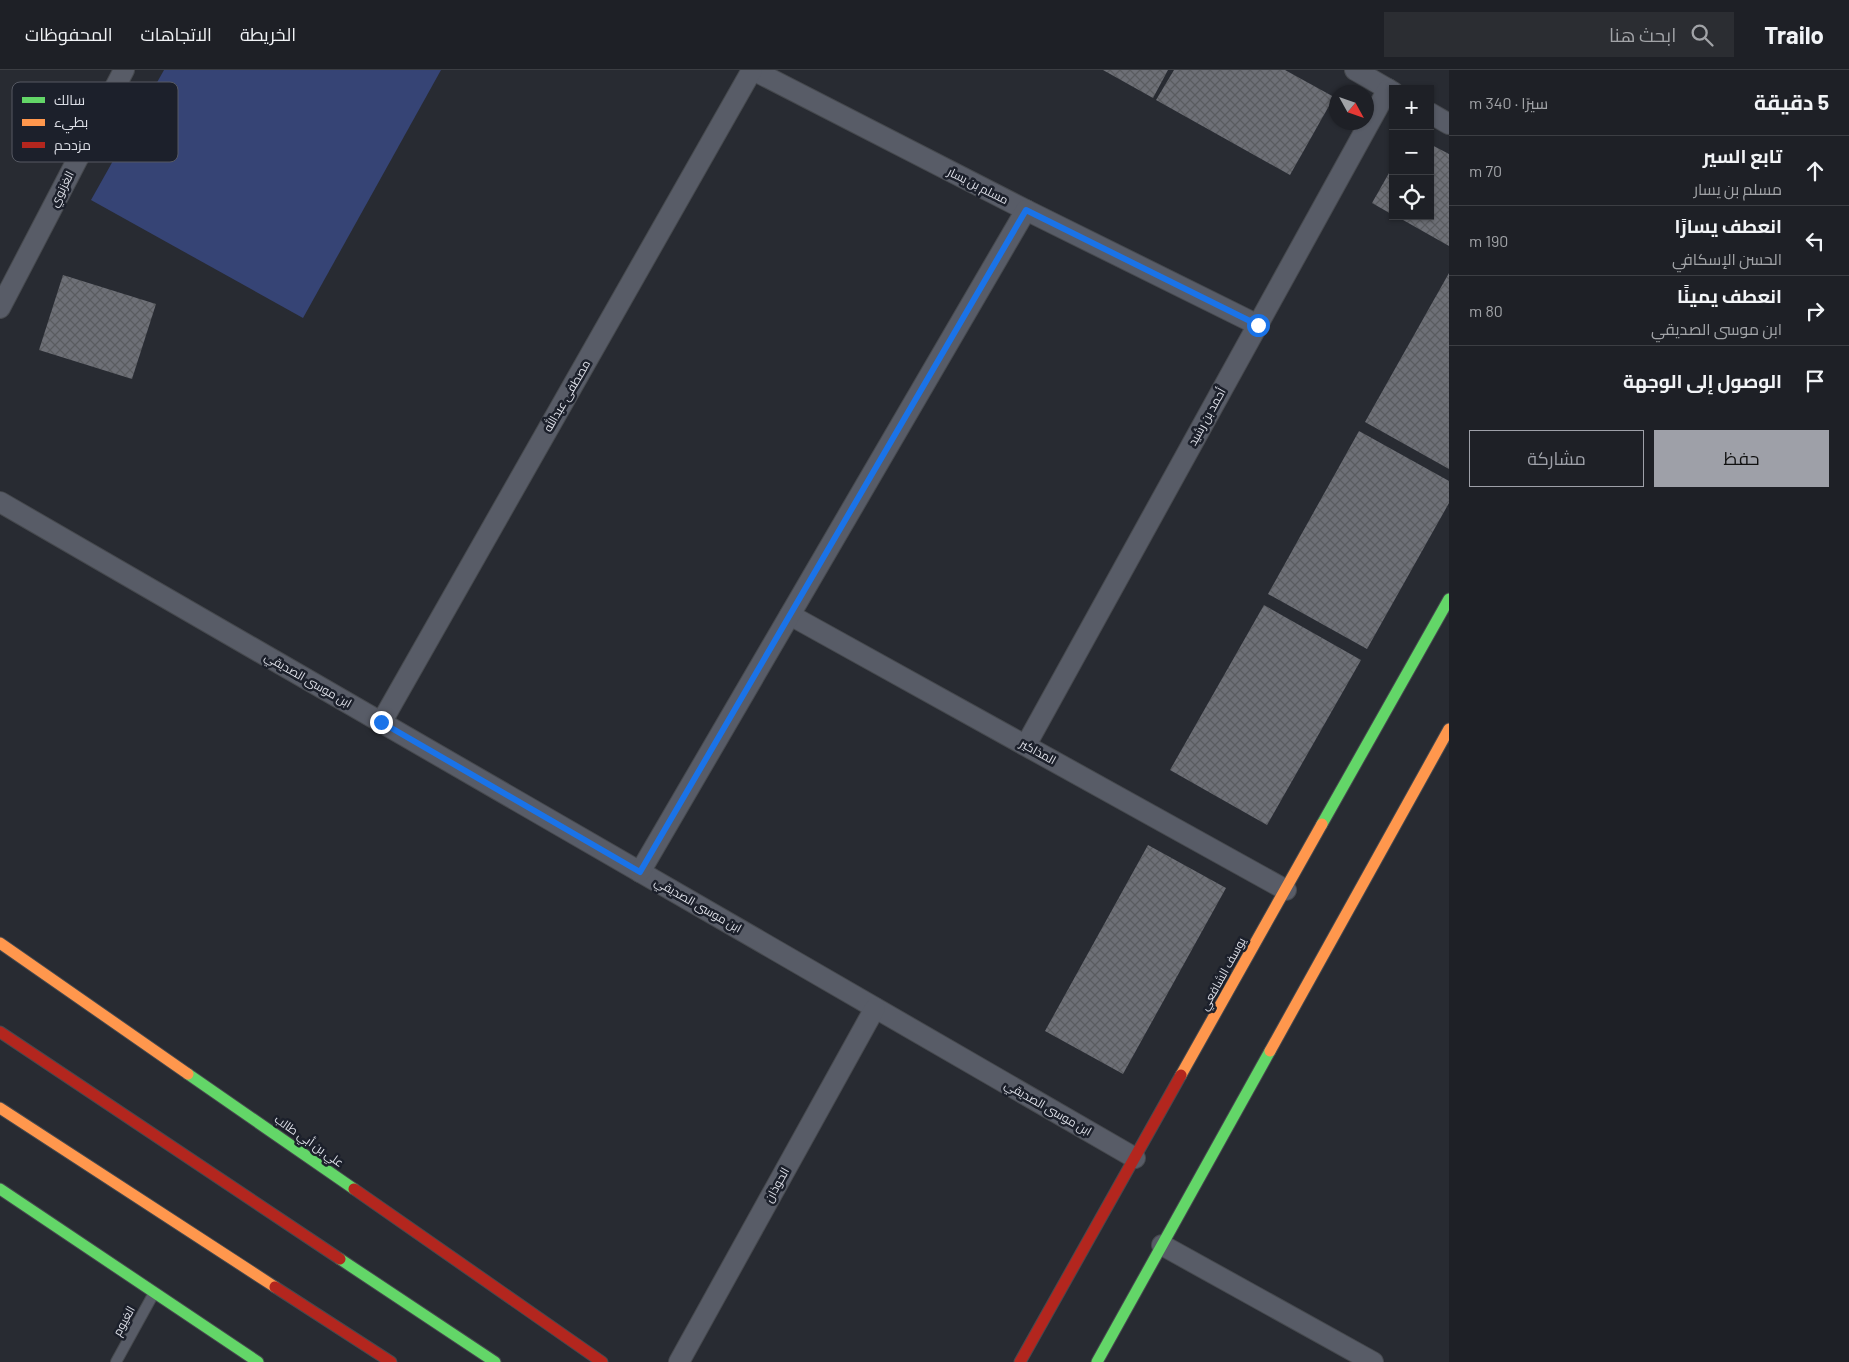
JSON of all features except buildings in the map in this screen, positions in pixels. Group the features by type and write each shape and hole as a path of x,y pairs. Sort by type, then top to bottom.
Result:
{"street":[{"name":"الغزنوي","path":"118,82 124,70"},
{"name":"مسلم بن يسار","path":"752,70 1026,210 1258,325"},
{"name":"مصطفى عبدالله","path":"381,722 752,70"},
{"path":"1355,70 1389,89"},
{"name":"أحمد بن رشيد","path":"1026,745 1389,92"},
{"path":"1434,115 1449,124"},
{"name":"الغزنوي","path":"0,308 76,162"},
{"path":"640,872 1026,210"},
{"name":"ابن موسى الصديقي","path":"0,502 1135,1158"},
{"name":"يوسف الشافعي","path":"1020,1362 1449,599"},
{"name":"المذاكير","path":"790,615 1286,890"},
{"path":"1097,1362 1447,739"},
{"name":"علي بن أبي طالب","path":"0,943 602,1362"},
{"name":"الحوذان","path":"679,1362 875,1008"},
{"path":"0,1032 495,1362"},
{"path":"0,1108 392,1362"},
{"path":"0,1189 258,1362"},
{"path":"1162,1245 1373,1362"}],"lane":[{"name":"الغيوم","path":"116,1362 154,1292"}],"shaded area":[{"path":"164,70 441,70 303,318 91,200 112,162 178,162 178,82 157,82"}],"traffic: fast":[{"path":"1322,824 1449,599"},
{"path":"1097,1362 1270,1051"},
{"path":"188,1074 354,1189"},
{"path":"0,1189 258,1362"},
{"path":"340,1259 495,1362"}],"traffic: slow":[{"path":"1270,1051 1449,729"},
{"path":"1181,1075 1322,824"},
{"path":"0,943 188,1074"},
{"path":"0,1108 275,1287"}],"traffic: jam":[{"path":"0,1032 340,1259"},
{"path":"1020,1362 1181,1075"},
{"path":"354,1189 602,1362"},
{"path":"275,1287 391,1362"}],"route":[{"path":"381,722 640,872 1026,210 1258,325"}]}
